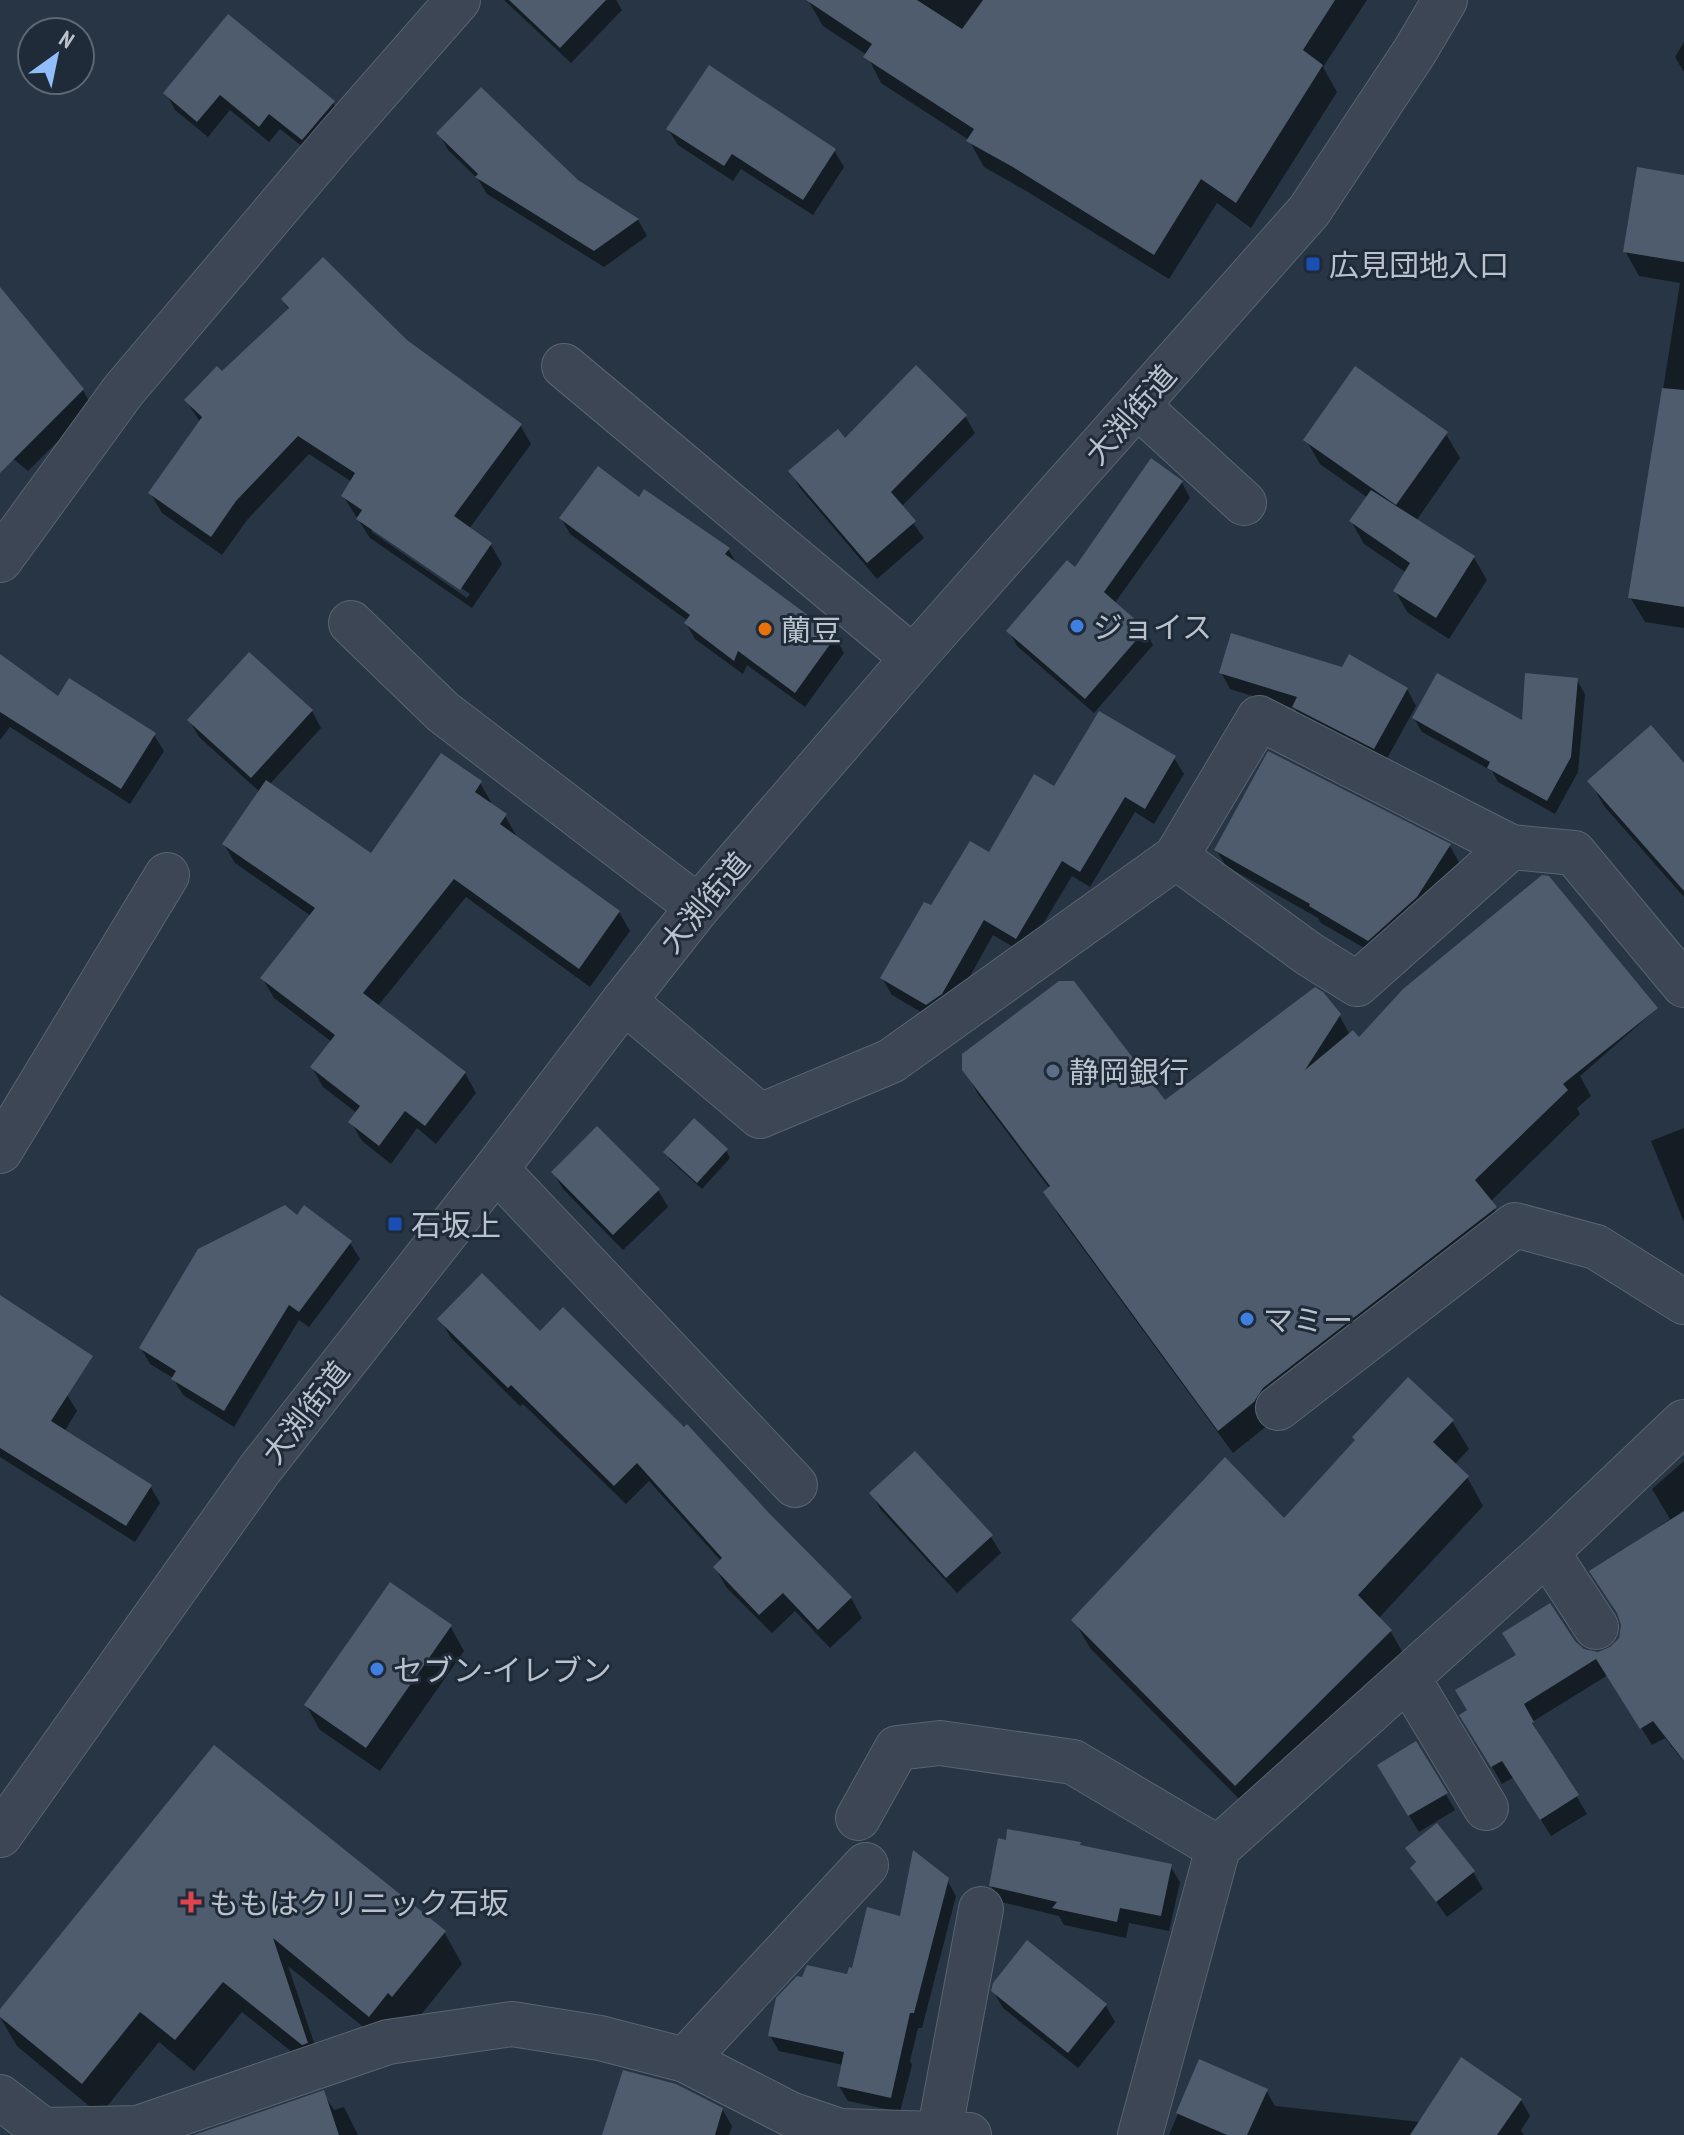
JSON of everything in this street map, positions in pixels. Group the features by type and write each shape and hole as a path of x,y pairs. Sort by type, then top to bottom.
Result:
{"street":[{"path":"0,560 123,391 458,0"},
{"name":"大渕街道","path":"0,1835 260,1469 698,907 913,658 1309,211 1415,51 1445,0"},
{"path":"564,366 913,658"},
{"path":"1138,406 1244,503"},
{"path":"351,623 443,712 698,907"},
{"path":"624,1001 760,1116 891,1061 1176,857 1259,718 1511,847 1574,853 1684,985"},
{"path":"1176,857 1309,954 1357,984 1511,847"},
{"path":"0,1151 167,875"},
{"path":"496,1169 795,1485"},
{"path":"1278,1408 1515,1225 1596,1247 1684,1302"},
{"path":"1140,2135 1218,1848 1547,1552 1684,1422"},
{"path":"1547,1552 1596,1627"},
{"path":"1408,1678 1486,1808"},
{"path":"858,1818 897,1748 940,1743 1073,1762 1218,1848"},
{"path":"685,2060 866,1865"},
{"path":"939,2134 981,1909"},
{"path":"0,2097 43,2130 138,2128 388,2042 512,2024 600,2038 685,2060 790,2114 840,2131 969,2135"}],"building":[{"path":"509,0 606,0 560,48"},
{"path":"806,0 917,0 962,29 983,0 1335,0 1303,50 1323,65 1236,203 1201,179 1154,255 966,141 974,129 863,57 872,44"},
{"path":"228,14 335,101 302,140 269,114 259,127 220,95 197,122 163,93"},
{"path":"709,65 836,149 803,200 732,154 724,166 666,129"},
{"path":"481,87 578,180 639,219 594,251 475,177 478,174 436,133"},
{"path":"1637,167 1684,175 1684,262 1623,252"},
{"path":"323,257 407,340 522,424 454,516 492,543 460,590 356,519 362,510 341,496 355,473 298,436 236,501 211,537 148,493 202,417 184,400 217,366 222,371 289,308 281,299"},
{"path":"0,287 84,389 0,473"},
{"path":"916,365 967,415 891,492 916,521 867,563 788,471 838,429 845,438"},
{"path":"1355,366 1448,432 1396,505 1303,440"},
{"path":"1662,388 1684,390 1684,607 1628,598"},
{"path":"1151,458 1183,481 1104,592 1146,629 1085,699 1006,631 1067,560 1075,567"},
{"path":"598,466 639,497 644,489 730,548 725,554 836,636 795,693 738,651 734,661 684,623 690,615 559,518"},
{"path":"1371,490 1475,556 1436,618 1393,591 1410,563 1349,521"},
{"path":"1231,633 1342,667 1349,654 1408,688 1374,749 1292,707 1297,697 1219,673"},
{"path":"249,652 313,710 251,778 187,720"},
{"path":"0,654 58,696 69,678 156,733 121,789 0,712"},
{"path":"1437,673 1522,720 1525,673 1578,678 1571,757 1547,801 1487,768 1490,762 1412,718"},
{"path":"1099,711 1176,756 1145,809 1125,797 1080,872 1062,861 1016,939 984,920 942,994 926,1005 880,978 924,902 931,905 970,841 989,852 1034,774 1054,786"},
{"path":"1651,725 1684,763 1684,891 1587,781"},
{"path":"1268,751 1451,844 1417,897 1368,941 1214,850"},
{"path":"441,753 482,781 475,792 507,814 500,824 620,911 579,969 454,879 363,993 466,1072 425,1126 405,1111 379,1146 348,1122 360,1106 310,1067 335,1035 260,978 315,908 222,844 266,780 371,853"},
{"path":"1542,875 1549,876 1658,1008 1563,1084 1568,1090 1475,1180 1497,1207 1263,1388 1254,1402 1218,1431 1043,1192 1050,1186 962,1070 962,1054 1059,981 1074,981 1165,1100 1315,987 1341,1014 1305,1070 1353,1030 1359,1037 1403,989"},
{"path":"694,1118 728,1149 697,1183 663,1152"},
{"path":"597,1126 660,1189 613,1235 551,1172"},
{"path":"285,1205 297,1215 304,1205 352,1241 299,1312 289,1305 224,1411 171,1379 176,1371 139,1348 198,1249"},
{"path":"482,1273 540,1331 563,1307 684,1427 687,1424 852,1597 818,1630 783,1593 759,1615 713,1567 722,1558 637,1463 614,1486 511,1385 508,1388 437,1319"},
{"path":"0,1295 93,1356 51,1421 152,1485 126,1526 0,1448"},
{"path":"1408,1377 1454,1420 1433,1442 1469,1476 1358,1595 1392,1630 1235,1786 1071,1620 1225,1457 1284,1518 1355,1440 1352,1437"},
{"path":"915,1451 993,1535 946,1578 869,1493"},
{"path":"1684,1511 1684,1761 1653,1721 1640,1729 1596,1659 1524,1704 1532,1723 1579,1795 1540,1820 1502,1761 1491,1767 1459,1715 1467,1710 1455,1690 1516,1655 1502,1633 1550,1603 1575,1641 1584,1649 1598,1652 1610,1647 1619,1638 1621,1625 1617,1613 1589,1571"},
{"path":"390,1582 452,1625 366,1748 304,1705"},
{"path":"1416,1741 1448,1793 1408,1816 1377,1765"},
{"path":"214,1745 446,1931 392,1997 388,1993 369,2017 273,1938 308,2043 302,2045 223,1982 175,2040 140,2012 82,2084 0,2017 0,2009"},
{"path":"1437,1823 1475,1871 1436,1902 1410,1868 1416,1862 1405,1848"},
{"path":"1007,1829 1081,1842 1080,1845 1172,1864 1161,1916 1120,1908 1117,1922 1052,1908 1057,1902 989,1886 998,1838 1006,1840"},
{"path":"913,1850 949,1878 914,2013 910,2013 891,2098 837,2086 844,2052 768,2036 776,1998 797,1976 802,1977 807,1965 847,1974 849,1967 852,1968 867,1907 900,1916"},
{"path":"1027,1940 1107,2004 1068,2053 991,1991 993,1983"},
{"path":"1461,2057 1522,2099 1497,2135 1410,2135"},
{"path":"1199,2059 1268,2089 1247,2135 1227,2135 1176,2113"},
{"path":"623,2070 676,2084 723,2108 715,2135 602,2135"},
{"path":"324,2090 339,2135 194,2135"}],"place":[{"name":"広見団地入口","path":"1313,264"},
{"name":"ジョイス","path":"1077,626"},
{"name":"蘭豆","path":"765,629"},
{"name":"静岡銀行","path":"1053,1071"},
{"name":"石坂上","path":"395,1224"},
{"name":"マミー","path":"1247,1319"},
{"name":"セブン-イレブン","path":"377,1669"},
{"name":"ももはクリニック石坂","path":"191,1902"}]}
